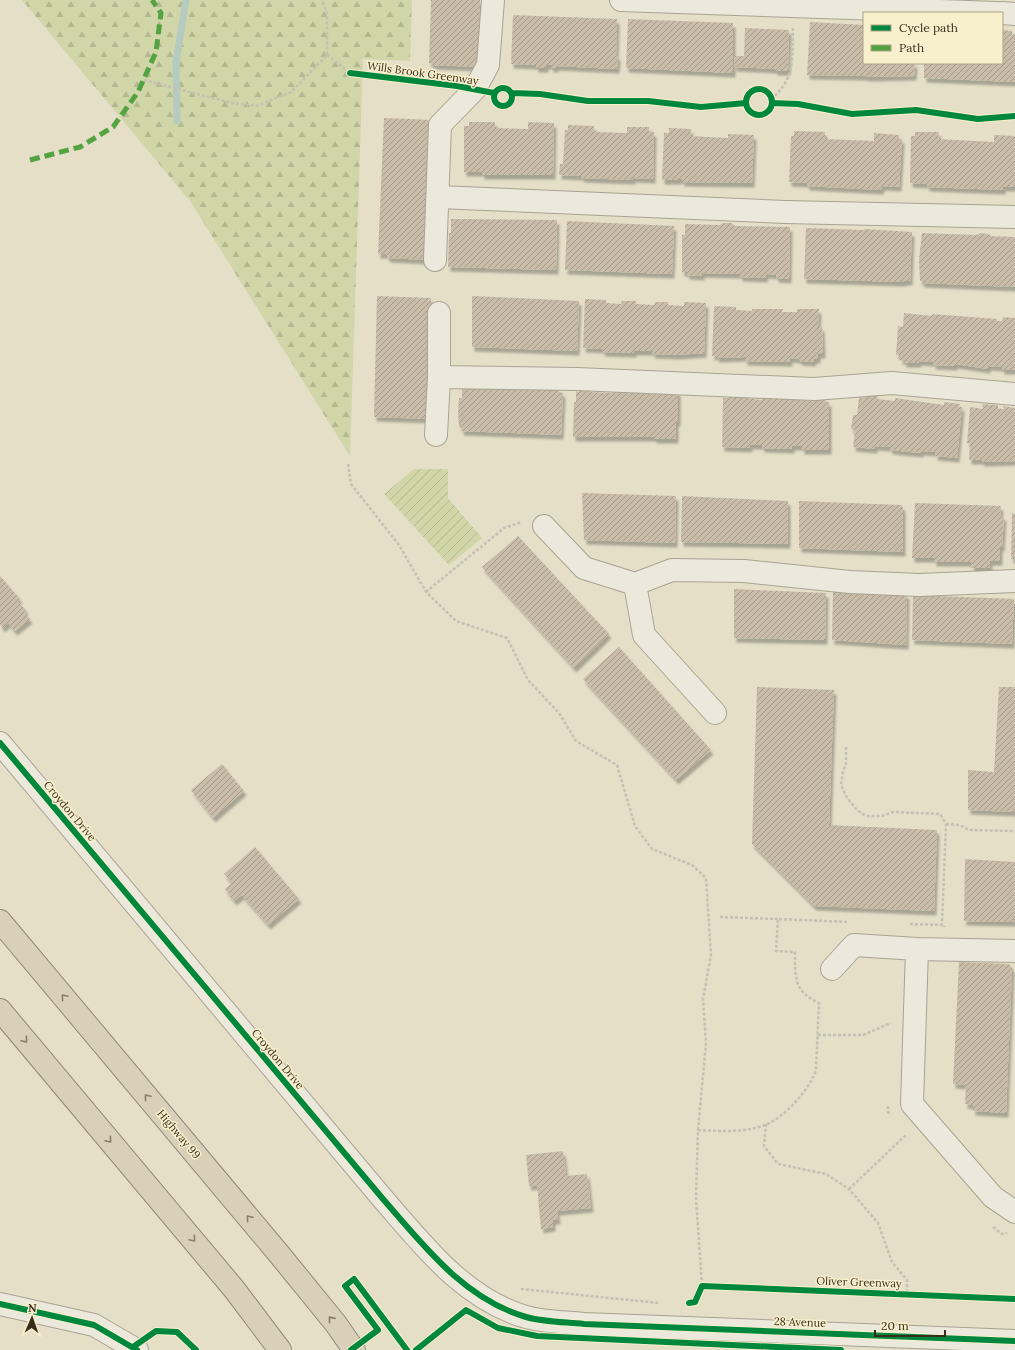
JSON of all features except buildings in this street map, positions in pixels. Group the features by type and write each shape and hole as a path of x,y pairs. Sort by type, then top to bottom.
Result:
{"highway":[{"name":"Highway 99","path":"0,921 274,1248 336,1324 354,1350"},
{"path":"0,1010 234,1289 280,1350"}],"street":[{"path":"435,260 440,125 475,89 488,65 493,0"},
{"path":"621,0 968,12"},
{"path":"1003,13 1015,14"},
{"path":"438,197 785,212 1015,217"},
{"path":"436,435 440,377 439,313"},
{"path":"440,377 577,379 814,389 892,383 1015,394"},
{"path":"544,526 584,568 635,584 672,570 744,571 850,582 919,585 1015,581"},
{"path":"635,584 644,635 715,713"},
{"name":"Croydon Drive","path":"0,743 383,1199 442,1266 486,1301 527,1317 584,1324"},
{"path":"832,969 854,945 917,949 1015,951"},
{"path":"917,949 912,1104 992,1197 1015,1212"},
{"path":"0,1304 94,1325 135,1349"},
{"name":"28 Avenue","path":"584,1324 1015,1342"}],"path":[{"path":"144,80 232,103 257,106 291,92 327,55 327,13 322,0"},
{"path":"772,101 782,91 792,71 794,6"},
{"path":"327,55 350,73"},
{"path":"348,464 351,484 399,545 426,592 456,622 507,638 528,680 559,713 576,741 617,765 635,826 652,849 692,865 706,878 710,955 703,999 706,1042 698,1130 696,1198 701,1289 710,1286"},
{"path":"426,592 504,528 529,520 544,526"},
{"path":"846,747 846,764 841,785 846,796 857,810 866,816 882,816 893,812 940,814 946,824 942,924"},
{"path":"946,824 960,825 969,830 1015,831"},
{"path":"720,917 778,919"},
{"path":"818,1035 863,1035 890,1023"},
{"path":"698,1130 731,1131 766,1124 794,1104 813,1080 816,1070"},
{"path":"766,1124 764,1146 778,1164 826,1174 849,1189 878,1223 892,1262 907,1280 907,1294"},
{"path":"849,1189 907,1134"},
{"path":"515,1289 662,1304"}],"green space":[{"path":"22,0 412,0 410,61 363,59 350,456 190,201"},
{"path":"414,469 448,469 448,498 482,538 449,565 384,494"}],"waterway":[{"path":"177,121 176,62 186,0"}],"marked path":[{"path":"30,160 80,147 113,127 138,92 156,52 161,13 152,0"}],"cycle path":[{"name":"Wills Brook Greenway","path":"350,73 457,86 494,93"},
{"path":"499,88 507,88 512,93 512,97 510,104 507,106 499,106 494,101 494,93 499,88"},
{"path":"759,89 768,93 772,102 768,111 759,115 750,111 746,102 750,93 759,89"},
{"path":"512,93 540,94 588,101 648,101 701,107 746,103"},
{"path":"772,103 798,104 852,114 916,110 978,119 1015,116"},
{"path":"0,743 414,1235 447,1269 483,1298 504,1309 526,1317 555,1322 1015,1341"},
{"path":"351,1350 378,1330 345,1286 354,1279 407,1350"},
{"name":"Oliver Greenway","path":"689,1303 695,1302 702,1286 1015,1299"},
{"path":"0,1304 94,1325 137,1350"},
{"path":"416,1350 466,1310 498,1328 537,1336 841,1350"},
{"path":"133,1347 156,1331 177,1332 196,1350"}]}
